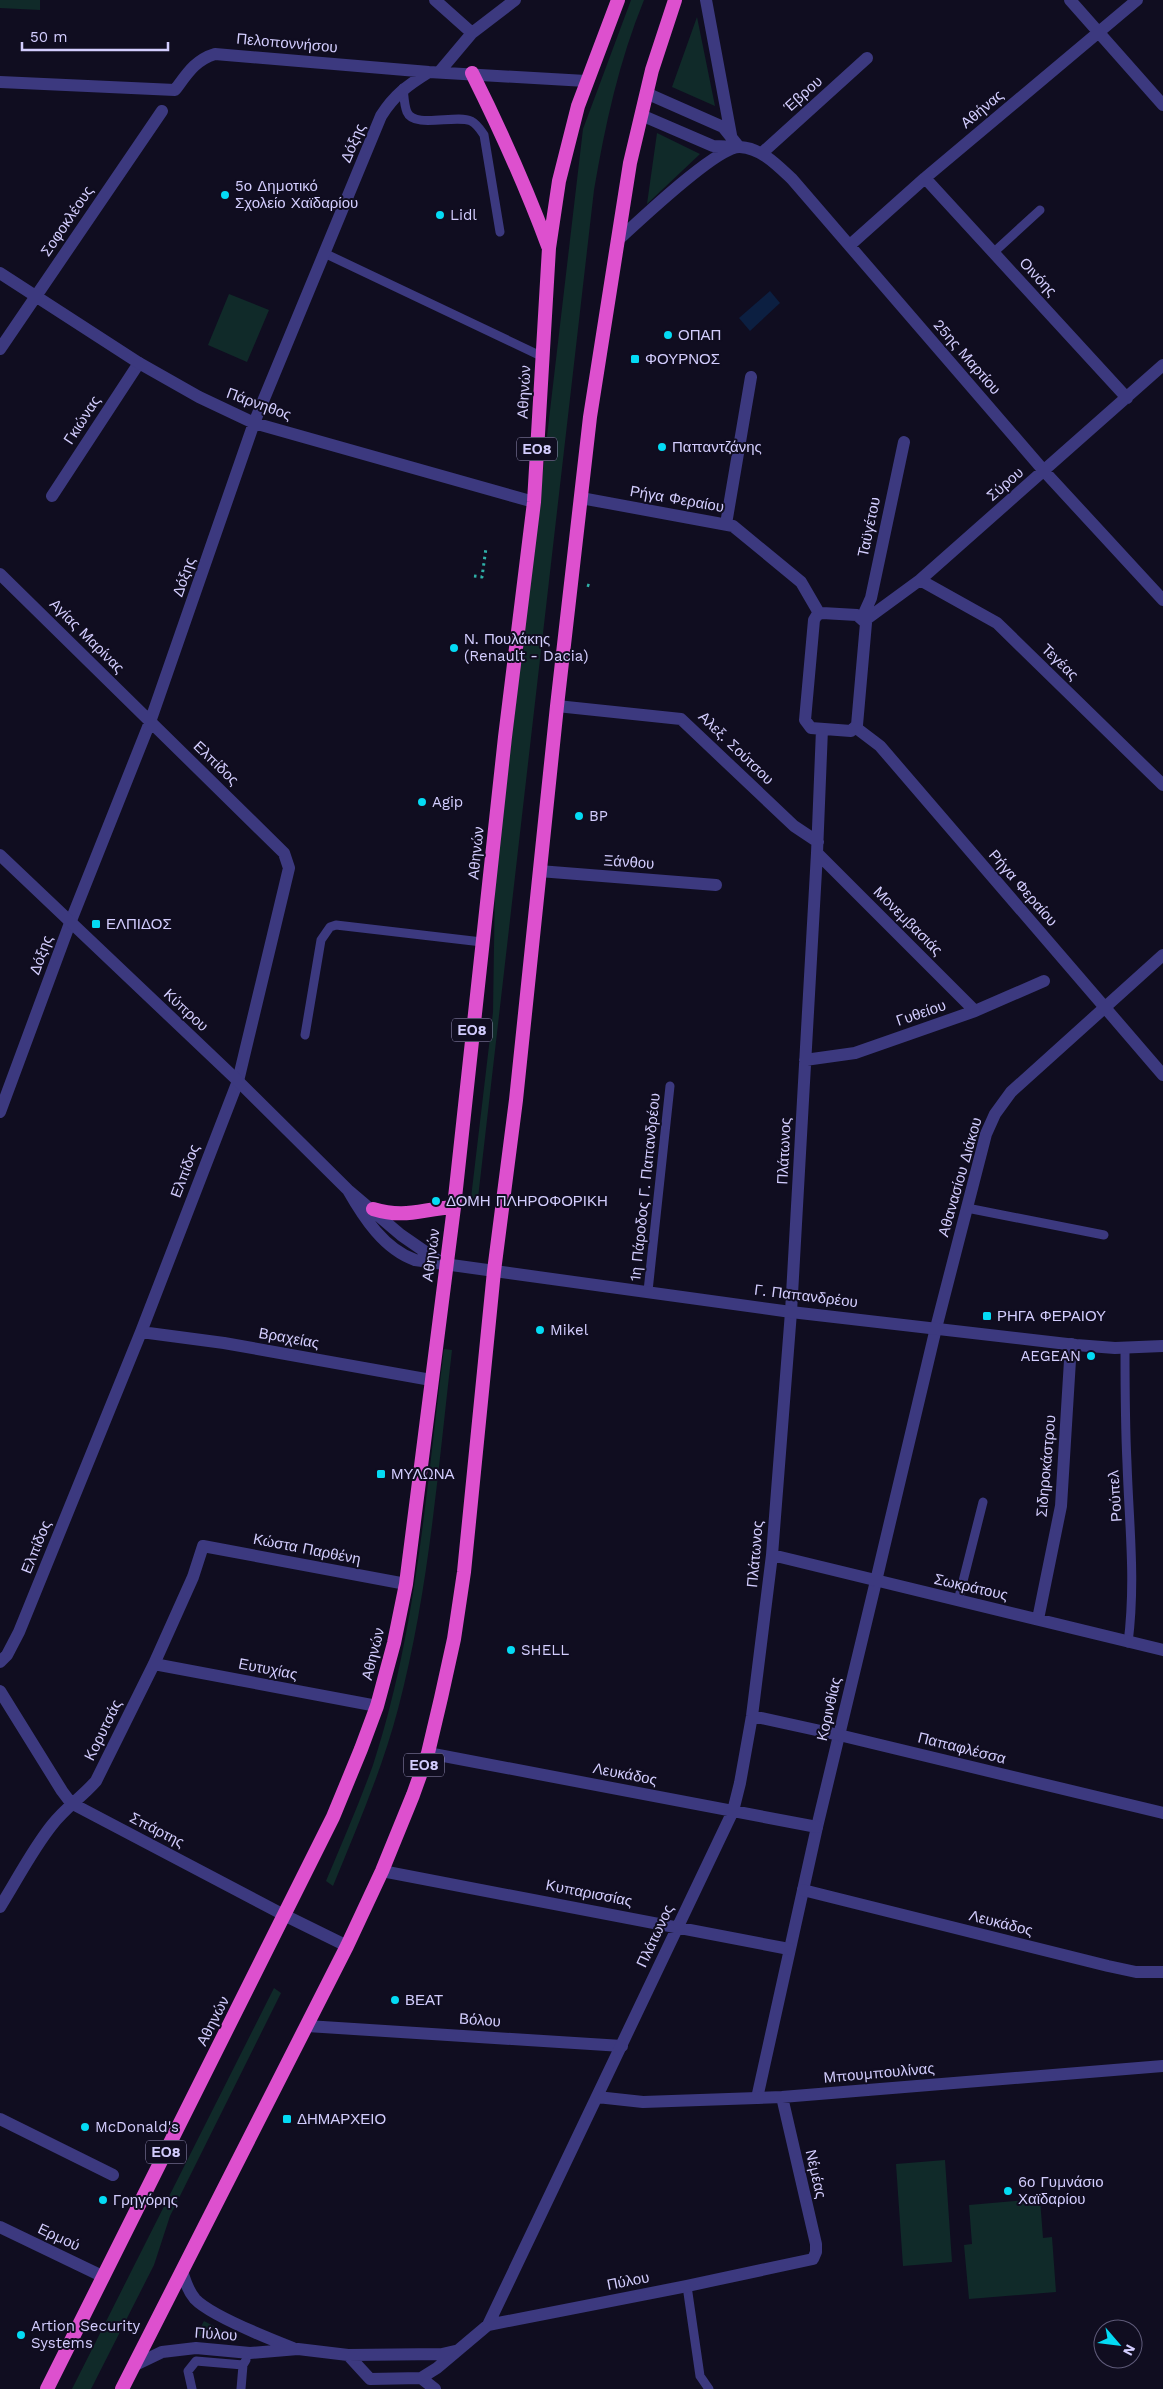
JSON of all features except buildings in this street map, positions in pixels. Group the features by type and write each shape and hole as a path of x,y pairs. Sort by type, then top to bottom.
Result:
{"highway":[{"name":"Αθηνών","path":"47,2389 332,1817 376,1706 394,1642 406,1584 454,1207 482,942 534,502 549,248 559,181 586,81 618,0"},
{"name":"ΕΟ8","path":"122,2389 347,1946 382,1871 414,1795 428,1753 454,1639 463,1582 494,1271 516,1100 539,871 590,417 630,164 646,93 675,0"},
{"path":"472,73 496,120 549,248"},
{"path":"373,1209 400,1215 412,1214 428,1209 454,1207"}],"street":[{"path":"435,0 472,33"},
{"path":"434,71 472,33 515,0"},
{"path":"706,0 731,135"},
{"path":"1070,0 1163,105"},
{"name":"Αθήνας","path":"850,246 925,178 1137,0"},
{"name":"Πελοποννήσου","path":"0,82 176,90 193,66 202,58 215,54 586,81"},
{"name":"Έβρου","path":"762,154 867,58"},
{"name":"Δόξης","path":"0,1112 70,923 150,722 254,423 381,116 390,101 403,88 434,71"},
{"path":"618,240 714,157 739,147 723,127 646,93"},
{"name":"Σοφοκλέους","path":"0,349 162,111"},
{"name":"25ης Μαρτίου","path":"641,115 713,146 739,147 762,154 792,179 1044,471 1163,600"},
{"name":"Οινόης","path":"925,178 1127,398"},
{"name":"Πάρνηθος","path":"0,273 139,363 199,397 254,423 534,502"},
{"name":"Γκιώνας","path":"52,496 139,363"},
{"name":"Σύρου","path":"863,620 920,580 1163,365"},
{"path":"726,524 751,377"},
{"name":"Ταϋγέτου","path":"863,620 871,598 904,442"},
{"name":"Ρήγα Φεραίου","path":"581,498 726,524 743,534 801,582 819,613"},
{"name":"Αγίας Μαρίνας","path":"0,574 150,722"},
{"name":"Τεγέας","path":"920,580 997,623 1163,785"},
{"path":"819,613 857,616 863,620 866,623 855,727 848,732 811,728 805,720 814,620 819,613"},
{"name":"Αλεξ. Σούτσου","path":"557,706 681,719 817,848"},
{"name":"Ελπίδος","path":"0,1662 7,1655 19,1632 141,1332 238,1081 288,875 288,862 284,853 150,722"},
{"name":"Ρήγα Φεραίου","path":"855,727 880,746 1163,1074"},
{"name":"Πλάτωνος","path":"488,2325 732,1811 740,1783 752,1716 772,1555 791,1312 822,729"},
{"name":"Μονεμβασιάς","path":"817,848 975,1011"},
{"name":"Κύπρου","path":"0,855 238,1081 348,1190 416,1247 446,1266"},
{"name":"Ξάνθου","path":"539,871 716,885"},
{"name":"Αθανασίου Διάκου","path":"936,1328 986,1134 995,1114 1012,1092 1163,955"},
{"name":"Γυθείου","path":"805,1060 855,1053 975,1011 1044,982"},
{"name":"Κύπρου","path":"348,1190 365,1220 402,1256 446,1266"},
{"name":"Γ. Παπανδρέου","path":"446,1266 648,1291 791,1312 1072,1344 1125,1348 1163,1346"},
{"name":"Κορινθίας","path":"757,2098 817,1827 936,1328"},
{"name":"Βραχείας","path":"141,1332 224,1343 431,1380"},
{"name":"Σιδηροκάστρου","path":"1038,1619 1061,1506 1072,1344"},
{"name":"Κώστα Παρθένη","path":"203,1546 406,1584"},
{"name":"Κορυτσάς","path":"0,1907 51,1826 71,1803 85,1793 96,1781 154,1664 193,1577 203,1546"},
{"name":"Σωκράτους","path":"772,1555 1163,1650"},
{"name":"Ευτυχίας","path":"154,1664 376,1706"},
{"name":"Σπάρτης","path":"0,1691 71,1803 284,1916 347,1946"},
{"name":"Παπαφλέσσα","path":"752,1716 1163,1813"},
{"name":"Λευκάδος","path":"428,1753 817,1827"},
{"name":"Κυπαρισσίας","path":"382,1871 677,1926 789,1949"},
{"name":"Λευκάδος","path":"803,1890 1108,1966 1136,1972 1163,1972"},
{"name":"Βόλου","path":"307,2026 622,2046"},
{"name":"Μπουμπουλίνας","path":"597,2097 643,2102 782,2097 1163,2066"},
{"name":"Νέμέας","path":"782,2097 816,2244 816,2252 813,2259"},
{"path":"0,2119 112,2174"},
{"name":"Ερμού","path":"0,2228 104,2276"},
{"name":"Πύλου","path":"421,2378 488,2325 813,2259"},
{"name":"Πύλου","path":"182,2271 188,2289 202,2306 264,2337 298,2349 348,2355 442,2354 457,2351"},
{"name":"Πύλου","path":"135,2365 162,2352 178,2348 196,2348 247,2359 298,2349"},
{"path":"348,2355 369,2384 421,2378 435,2389"}],"lane":[{"path":"403,88 407,112 412,118 421,120 469,120 478,126 484,135 500,232"},
{"path":"993,253 1040,210"},
{"path":"324,253 542,357"},
{"path":"305,1035 321,940 330,927 336,925 482,942"},
{"name":"1η Πάροδος Γ. Παπανδρέου","path":"648,1291 670,1086"},
{"path":"967,1208 1104,1235"},
{"name":"Ρούπελ","path":"1125,1348 1127,1463 1132,1536 1132,1612 1128,1643"},
{"path":"958,1601 982,1502"},
{"path":"687,2286 700,2376 709,2389"},
{"path":"192,2389 188,2371 196,2361 247,2359 241,2389"}],"path":[{"path":"474,576 482,577 486,548"},
{"path":"587,586 593,587"}],"green space":[{"path":"0,0 40,0 40,10 0,8"},
{"path":"631,0 644,0 620,70 603,141 594,190 478,1198 471,1198 493,1012 495,880 583,129"},
{"path":"697,17 715,106 672,87"},
{"path":"657,133 700,154 647,204"},
{"path":"229,294 269,310 247,362 208,345"},
{"path":"444,1349 452,1350 425,1575 409,1665 392,1732 333,1886 326,1881 373,1765 400,1663 418,1559"},
{"path":"274,1988 281,1993 170,2216 154,2265 91,2389 72,2389"},
{"path":"945,2160 952,2262 903,2266 896,2164"},
{"path":"1040,2199 1043,2238 1052,2237 1056,2292 969,2299 964,2245 972,2244 969,2205"},
{"path":"204,2321 240,2340 196,2336"}],"water":[{"path":"770,291 780,303 750,331 739,318"}],"place":[{"name":"5ο Δημοτικό Σχολείο Χαϊδαρίου","path":"225,195"},
{"name":"Lidl","path":"440,215"},
{"name":"ΟΠΑΠ","path":"668,335"},
{"name":"ΦΟΥΡΝΟΣ","path":"635,359"},
{"name":"Παπαντζάνης","path":"662,447"},
{"name":"Ν. Πουλάκης (Renault - Dacia)","path":"454,648"},
{"name":"Agip","path":"422,802"},
{"name":"BP","path":"579,816"},
{"name":"ΕΛΠΙΔΟΣ","path":"96,924"},
{"name":"ΔΟΜΗ ΠΛΗΡΟΦΟΡΙΚΗ","path":"436,1201"},
{"name":"ΡΗΓΑ ΦΕΡΑΙΟΥ","path":"987,1316"},
{"name":"Mikel","path":"540,1330"},
{"name":"AEGEAN","path":"1091,1356"},
{"name":"ΜΥΛΩΝΑ","path":"381,1474"},
{"name":"SHELL","path":"511,1650"},
{"name":"ΒΕΑΤ","path":"395,2000"},
{"name":"ΔΗΜΑΡΧΕΙΟ","path":"287,2119"},
{"name":"McDonald's","path":"85,2127"},
{"name":"6ο Γυμνάσιο Χαϊδαρίου","path":"1008,2191"},
{"name":"Γρηγόρης","path":"103,2200"},
{"name":"Artion Security Systems","path":"21,2335"}]}
